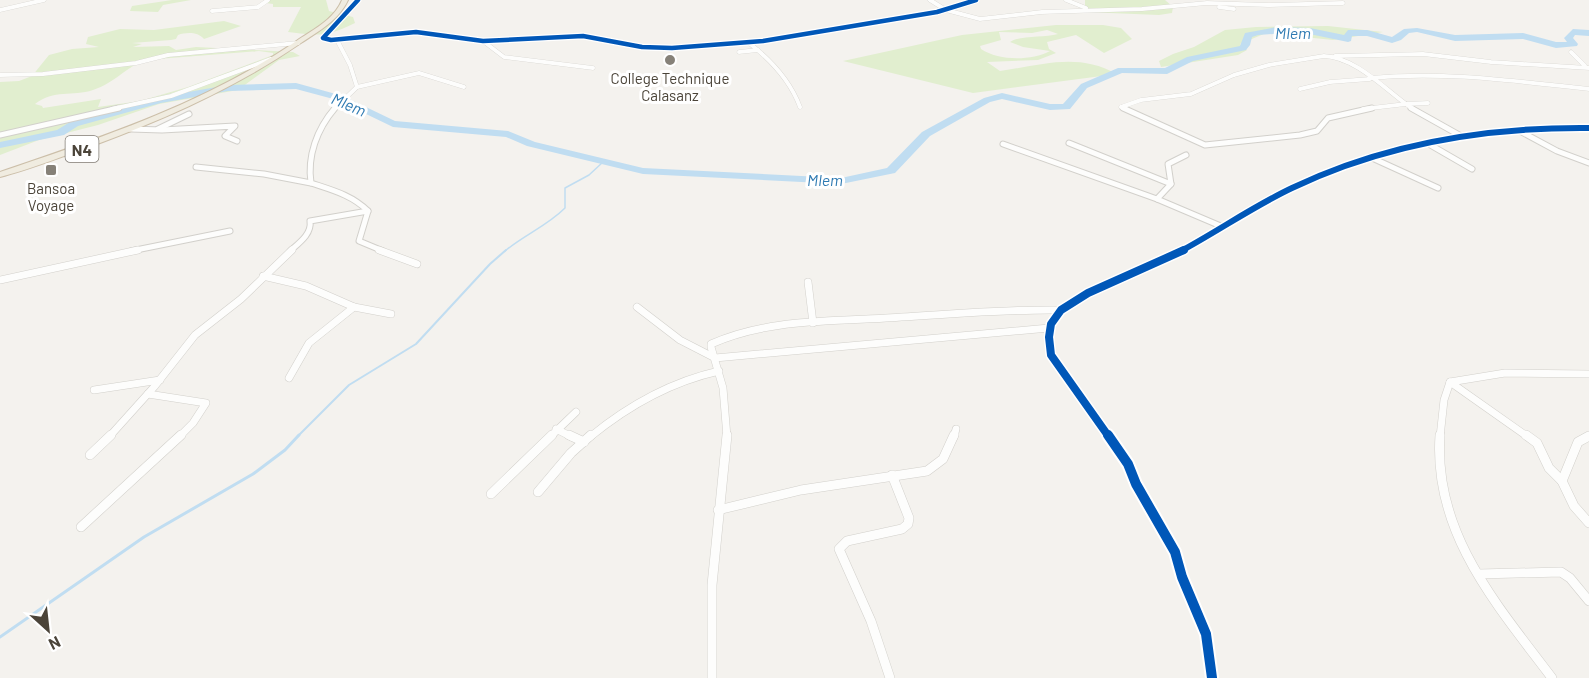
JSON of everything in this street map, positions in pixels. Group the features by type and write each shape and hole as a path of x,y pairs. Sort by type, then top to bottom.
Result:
{"highway":[{"name":"N4","path":"0,176 132,130 231,85 298,43 336,14 345,0"}],"street":[{"path":"0,9 24,2 44,0"},
{"path":"212,11 258,7 268,0"},
{"path":"358,0 324,37 325,39 337,40 416,32 483,41 565,35 656,48 749,43 946,10 976,0"},
{"path":"930,0 946,10 973,18 989,19 1042,12 1142,9 1187,3 1268,5 1342,3"},
{"path":"1066,0 1089,10"},
{"path":"1187,3 1234,9"},
{"path":"337,40 350,65 357,87"},
{"path":"483,41 504,57 593,68"},
{"path":"0,75 100,67 140,62 168,55 298,43"},
{"path":"749,43 775,66 790,86 800,106"},
{"path":"739,52 758,50"},
{"path":"1571,52 1588,68"},
{"path":"1428,103 1339,114 1328,118 1317,131 1300,135 1216,145 1198,142 1121,106 1153,96 1197,93 1236,74 1255,69 1300,59 1332,56 1411,53 1491,62 1588,68"},
{"path":"1332,56 1369,78 1407,105 1461,136"},
{"path":"0,135 171,96 276,58"},
{"path":"310,183 309,168 312,153 322,128 338,104 353,94 357,87 418,73 464,87"},
{"path":"1300,89 1337,81 1416,74 1456,75 1589,88"},
{"path":"153,131 189,114"},
{"path":"132,130 153,131 235,126 225,136 237,141"},
{"path":"1212,678 1206,634 1182,577 1175,552 1136,484 1128,464 1052,355 1048,342 1049,328 1060,310 1109,283 1168,258 1298,185 1370,158 1461,136 1517,129 1589,128"},
{"path":"1517,129 1557,151 1589,163"},
{"path":"1069,143 1171,184"},
{"path":"1427,143 1472,169"},
{"path":"1003,144 1158,199 1223,227"},
{"path":"1158,199 1171,184 1168,164 1186,156"},
{"path":"1370,158 1438,188"},
{"path":"196,166 264,174 310,183 358,200 368,211"},
{"path":"368,211 359,241 417,264"},
{"path":"90,455 148,394 195,335 241,299 306,237 311,226 310,221 368,211"},
{"path":"0,280 49,267 169,245 230,231"},
{"path":"263,276 306,286 354,307 391,314"},
{"path":"808,282 813,323"},
{"path":"289,378 309,343 354,307"},
{"path":"637,307 680,340 715,358 1049,328"},
{"path":"712,678 709,638 718,510 727,446 726,403 719,371 710,349 711,344 752,329 813,323 1010,309 1060,310"},
{"path":"538,492 555,469 623,409 646,396 701,374 719,371"},
{"path":"1450,382 1505,373 1537,371 1589,374"},
{"path":"94,390 160,380"},
{"path":"1450,382 1537,442 1549,468 1562,481 1574,506 1589,523"},
{"path":"1450,382 1442,401 1439,462 1458,541 1552,678"},
{"path":"81,527 152,464 193,423 206,404 199,400 148,394"},
{"path":"491,494 576,412"},
{"path":"556,429 584,442"},
{"path":"718,510 801,490 927,471 939,466 946,458 956,429"},
{"path":"1562,481 1578,442 1589,436"},
{"path":"890,678 871,621 839,549 841,544 847,541 902,528 908,524 909,518 892,475"},
{"path":"1479,574 1561,572 1570,578 1589,601"}],"green space":[{"path":"172,0 191,0 163,5 158,12 130,11 132,6"},
{"path":"266,0 326,0 329,11 353,17 355,23 323,34 288,32 301,7 273,7 273,4 266,3"},
{"path":"1085,0 1165,0 1173,7 1172,13 1159,15 1085,12"},
{"path":"224,21 241,26 204,39 196,34 185,33 171,40 132,43 142,44 133,47 169,46 176,50 196,47 293,52 300,56 279,60 238,90 159,104 98,125 39,140 0,155 0,82 19,81 32,76 49,55 72,49 99,47 86,44 88,37 120,29 154,30","holes":["259,51 273,53 273,55 188,87 140,101 98,107 101,99 43,108 35,104 49,96 85,92 101,87 145,60"]},
{"path":"1056,25 1103,25 1121,28 1132,39 1104,53 1076,35 1047,42 1049,49 1056,53 1038,60 987,62 1000,71 1060,62 1088,63 1117,74 973,93 843,61 962,35","holes":["1047,30 1058,34 1020,38 1010,42 1023,47 1050,51 1034,57 1006,58 988,53 980,46 1001,40 999,32 1032,33"]},
{"path":"1328,26 1383,32 1333,40 1266,33 1240,44 1247,50 1238,55 1161,67 1159,61 1194,47 1225,30"}],"waterway":[{"name":"Mlem","path":"0,145 60,133 74,124 160,100 228,88 296,86 340,98 393,124 508,134 531,144 643,171 841,181 891,171 926,134 987,100 1002,96 1050,107 1066,107 1084,86 1121,70 1167,71 1190,59 1243,48 1248,35 1257,32 1300,29 1348,39 1348,33 1367,33 1392,40 1407,31 1417,30 1455,38 1523,36 1556,45 1574,44 1568,38 1573,32 1589,33"},
{"path":"505,251 565,208 565,188 589,175 603,162"},
{"path":"299,435 349,385 416,344 490,264 506,250"},
{"path":"0,637 144,537 253,474 285,450 299,435"}],"cycle path":[{"path":"358,0 323,38 331,40 416,32 483,41 583,36 642,47 672,48 763,41 937,12 976,0"},
{"path":"1212,678 1206,634 1182,577 1175,552 1136,484 1128,464 1051,355 1049,332 1053,320 1061,310 1088,293 1168,258 1290,189 1360,160 1435,140 1474,134 1551,128 1589,128"}],"place":[{"name":"College Technique Calasanz","path":"670,60"},
{"name":"Bansoa Voyage","path":"51,170"}]}
